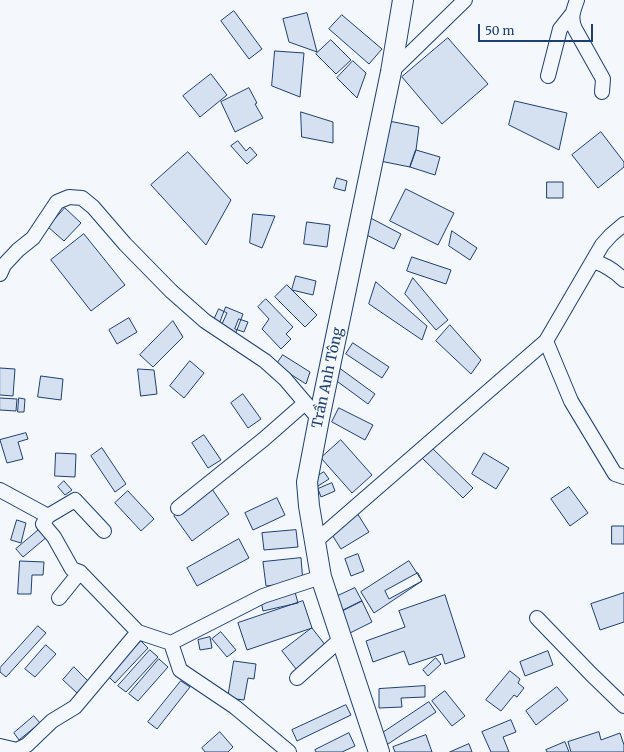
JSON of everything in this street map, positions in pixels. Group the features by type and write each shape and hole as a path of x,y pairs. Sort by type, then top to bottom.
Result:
{"street":[{"name":"Trần Anh Tông","path":"379,752 321,577 309,506 307,482 391,72 403,0"},
{"path":"391,72 465,0"},
{"path":"548,76 560,30 572,14 577,0"},
{"path":"572,14 572,21 575,29 603,79 602,92"},
{"path":"0,274 4,265 18,250 33,238 57,202 69,197 82,198 93,207 125,244 171,291 205,321 265,361 285,379 319,419"},
{"path":"316,541 546,341 602,245 624,224"},
{"path":"593,261 616,272 624,280"},
{"path":"546,341 571,401 614,474 624,476"},
{"path":"178,508 306,403"},
{"path":"0,490 48,516"},
{"path":"104,531 75,500 48,516 43,524 54,537 72,569 80,572 138,632 170,643 263,596 321,577"},
{"path":"59,598 80,572"},
{"path":"538,618 590,674 624,706"},
{"path":"0,746 17,750 27,745 52,721 75,707 138,632"},
{"path":"297,678 342,638"},
{"path":"170,643 180,670 235,707 289,752"}],"building":[{"path":"234,11 262,49 249,59 221,21"},
{"path":"307,13 317,52 289,42 283,19"},
{"path":"342,15 382,49 369,64 329,29"},
{"path":"448,38 488,84 442,124 402,77"},
{"path":"331,40 351,60 336,74 316,54"},
{"path":"275,51 304,53 300,97 272,86"},
{"path":"353,61 366,73 357,98 337,78"},
{"path":"211,74 227,95 200,117 183,96"},
{"path":"249,88 257,103 255,104 263,118 235,132 221,102"},
{"path":"515,101 567,113 559,150 509,125"},
{"path":"301,112 333,122 333,143 302,137"},
{"path":"389,121 419,127 416,150 410,167 380,161"},
{"path":"601,132 624,162 624,167 598,188 572,155"},
{"path":"238,141 246,151 250,147 257,155 247,164 231,146"},
{"path":"416,150 440,157 435,175 410,167"},
{"path":"188,152 231,200 206,245 151,185"},
{"path":"337,178 347,181 345,191 334,188"},
{"path":"547,182 563,182 563,198 547,198"},
{"path":"406,189 454,213 438,245 390,221"},
{"path":"65,208 81,223 64,241 48,227"},
{"path":"253,214 275,216 262,248 250,243"},
{"path":"363,214 401,234 394,249 359,231"},
{"path":"307,222 330,225 327,247 304,244"},
{"path":"452,231 477,248 470,260 449,246"},
{"path":"84,234 125,285 91,311 51,260"},
{"path":"412,257 451,270 446,284 407,271"},
{"path":"296,276 316,281 313,295 292,290"},
{"path":"413,278 448,320 436,330 405,294"},
{"path":"376,282 427,326 422,340 369,304"},
{"path":"287,285 317,315 305,327 275,297"},
{"path":"266,299 293,327 286,334 291,339 281,349 262,329 269,319 258,307"},
{"path":"226,307 243,314 235,335 218,328"},
{"path":"219,309 227,313 221,326 213,322"},
{"path":"129,318 137,332 117,344 109,330"},
{"path":"239,319 248,322 244,332 235,329"},
{"path":"173,321 183,337 153,367 140,355"},
{"path":"450,325 481,360 471,374 436,341"},
{"path":"353,343 389,367 382,378 346,354"},
{"path":"283,355 310,372 306,384 276,365"},
{"path":"190,361 204,373 184,398 170,386"},
{"path":"338,367 375,394 368,404 334,379"},
{"path":"0,368 15,369 13,396 0,395"},
{"path":"138,369 154,370 157,394 141,396"},
{"path":"41,376 63,379 61,400 38,397"},
{"path":"243,394 261,419 248,428 231,403"},
{"path":"0,398 17,399 16,411 0,410"},
{"path":"19,398 25,399 24,412 18,412"},
{"path":"339,408 373,425 365,440 332,422"},
{"path":"26,433 28,439 18,442 23,459 7,463 0,440"},
{"path":"204,435 221,460 208,468 192,443"},
{"path":"341,440 372,475 352,493 321,458"},
{"path":"431,447 473,488 463,498 421,457"},
{"path":"102,448 126,484 115,492 91,456"},
{"path":"56,453 76,454 75,477 55,476"},
{"path":"484,453 509,468 496,489 472,474"},
{"path":"324,472 329,479 318,486 313,479"},
{"path":"64,481 72,490 65,495 58,487"},
{"path":"332,483 335,491 321,497 318,489"},
{"path":"569,487 588,513 570,526 551,499"},
{"path":"212,489 229,514 192,541 174,516"},
{"path":"128,491 154,519 141,531 115,503"},
{"path":"277,498 285,515 253,530 245,513"},
{"path":"357,513 369,532 341,549 329,530"},
{"path":"17,520 26,523 21,543 11,540"},
{"path":"612,526 624,526 624,544 612,544"},
{"path":"41,528 48,536 23,557 16,549"},
{"path":"296,530 298,547 264,550 262,533"},
{"path":"239,539 249,558 197,586 187,568"},
{"path":"358,554 364,571 351,576 345,559"},
{"path":"301,558 303,582 266,586 263,562"},
{"path":"20,561 44,562 43,575 32,575 31,594 18,594"},
{"path":"409,561 422,581 374,613 361,592"},
{"path":"418,573 422,581 389,599 385,591"},
{"path":"355,588 362,601 336,614 329,600"},
{"path":"295,592 298,603 263,611 261,601"},
{"path":"624,593 624,622 600,630 591,604"},
{"path":"445,595 465,657 445,664 442,654 409,665 404,651 373,662 366,641 405,627 399,611"},
{"path":"303,601 312,628 247,650 238,623"},
{"path":"362,601 372,622 346,635 336,614"},
{"path":"38,626 46,633 6,677 0,672 0,668"},
{"path":"312,628 326,646 296,669 282,651"},
{"path":"221,632 236,650 227,657 212,639"},
{"path":"210,637 212,648 200,650 198,640"},
{"path":"141,641 148,648 115,683 108,676"},
{"path":"46,645 56,654 35,677 25,669"},
{"path":"150,650 158,657 126,692 118,686"},
{"path":"548,651 553,665 525,676 520,662"},
{"path":"436,658 441,664 428,676 423,670"},
{"path":"159,659 168,667 138,701 129,694"},
{"path":"234,661 256,664 254,679 248,678 244,700 228,698"},
{"path":"74,667 88,681 77,693 63,680"},
{"path":"510,671 520,679 518,683 524,688 517,697 514,695 501,711 486,700"},
{"path":"181,681 190,687 157,729 148,722"},
{"path":"425,686 425,697 401,698 402,707 379,708 379,689"},
{"path":"557,687 568,700 536,725 526,711"},
{"path":"445,691 465,716 452,726 432,701"},
{"path":"429,702 436,712 385,746 378,736"},
{"path":"346,705 351,715 297,741 292,730"},
{"path":"34,716 40,723 19,740 14,733"},
{"path":"511,720 516,732 503,737 509,752 491,752 482,732"},
{"path":"220,732 233,747 228,752 205,752 202,748"},
{"path":"599,732 601,740 620,733 624,745 624,752 571,752 568,742"},
{"path":"349,733 355,746 342,752 316,752 315,750"},
{"path":"426,735 432,752 395,752 393,747"},
{"path":"565,742 569,752 547,752 546,750"},
{"path":"469,744 472,752 450,752"}]}
